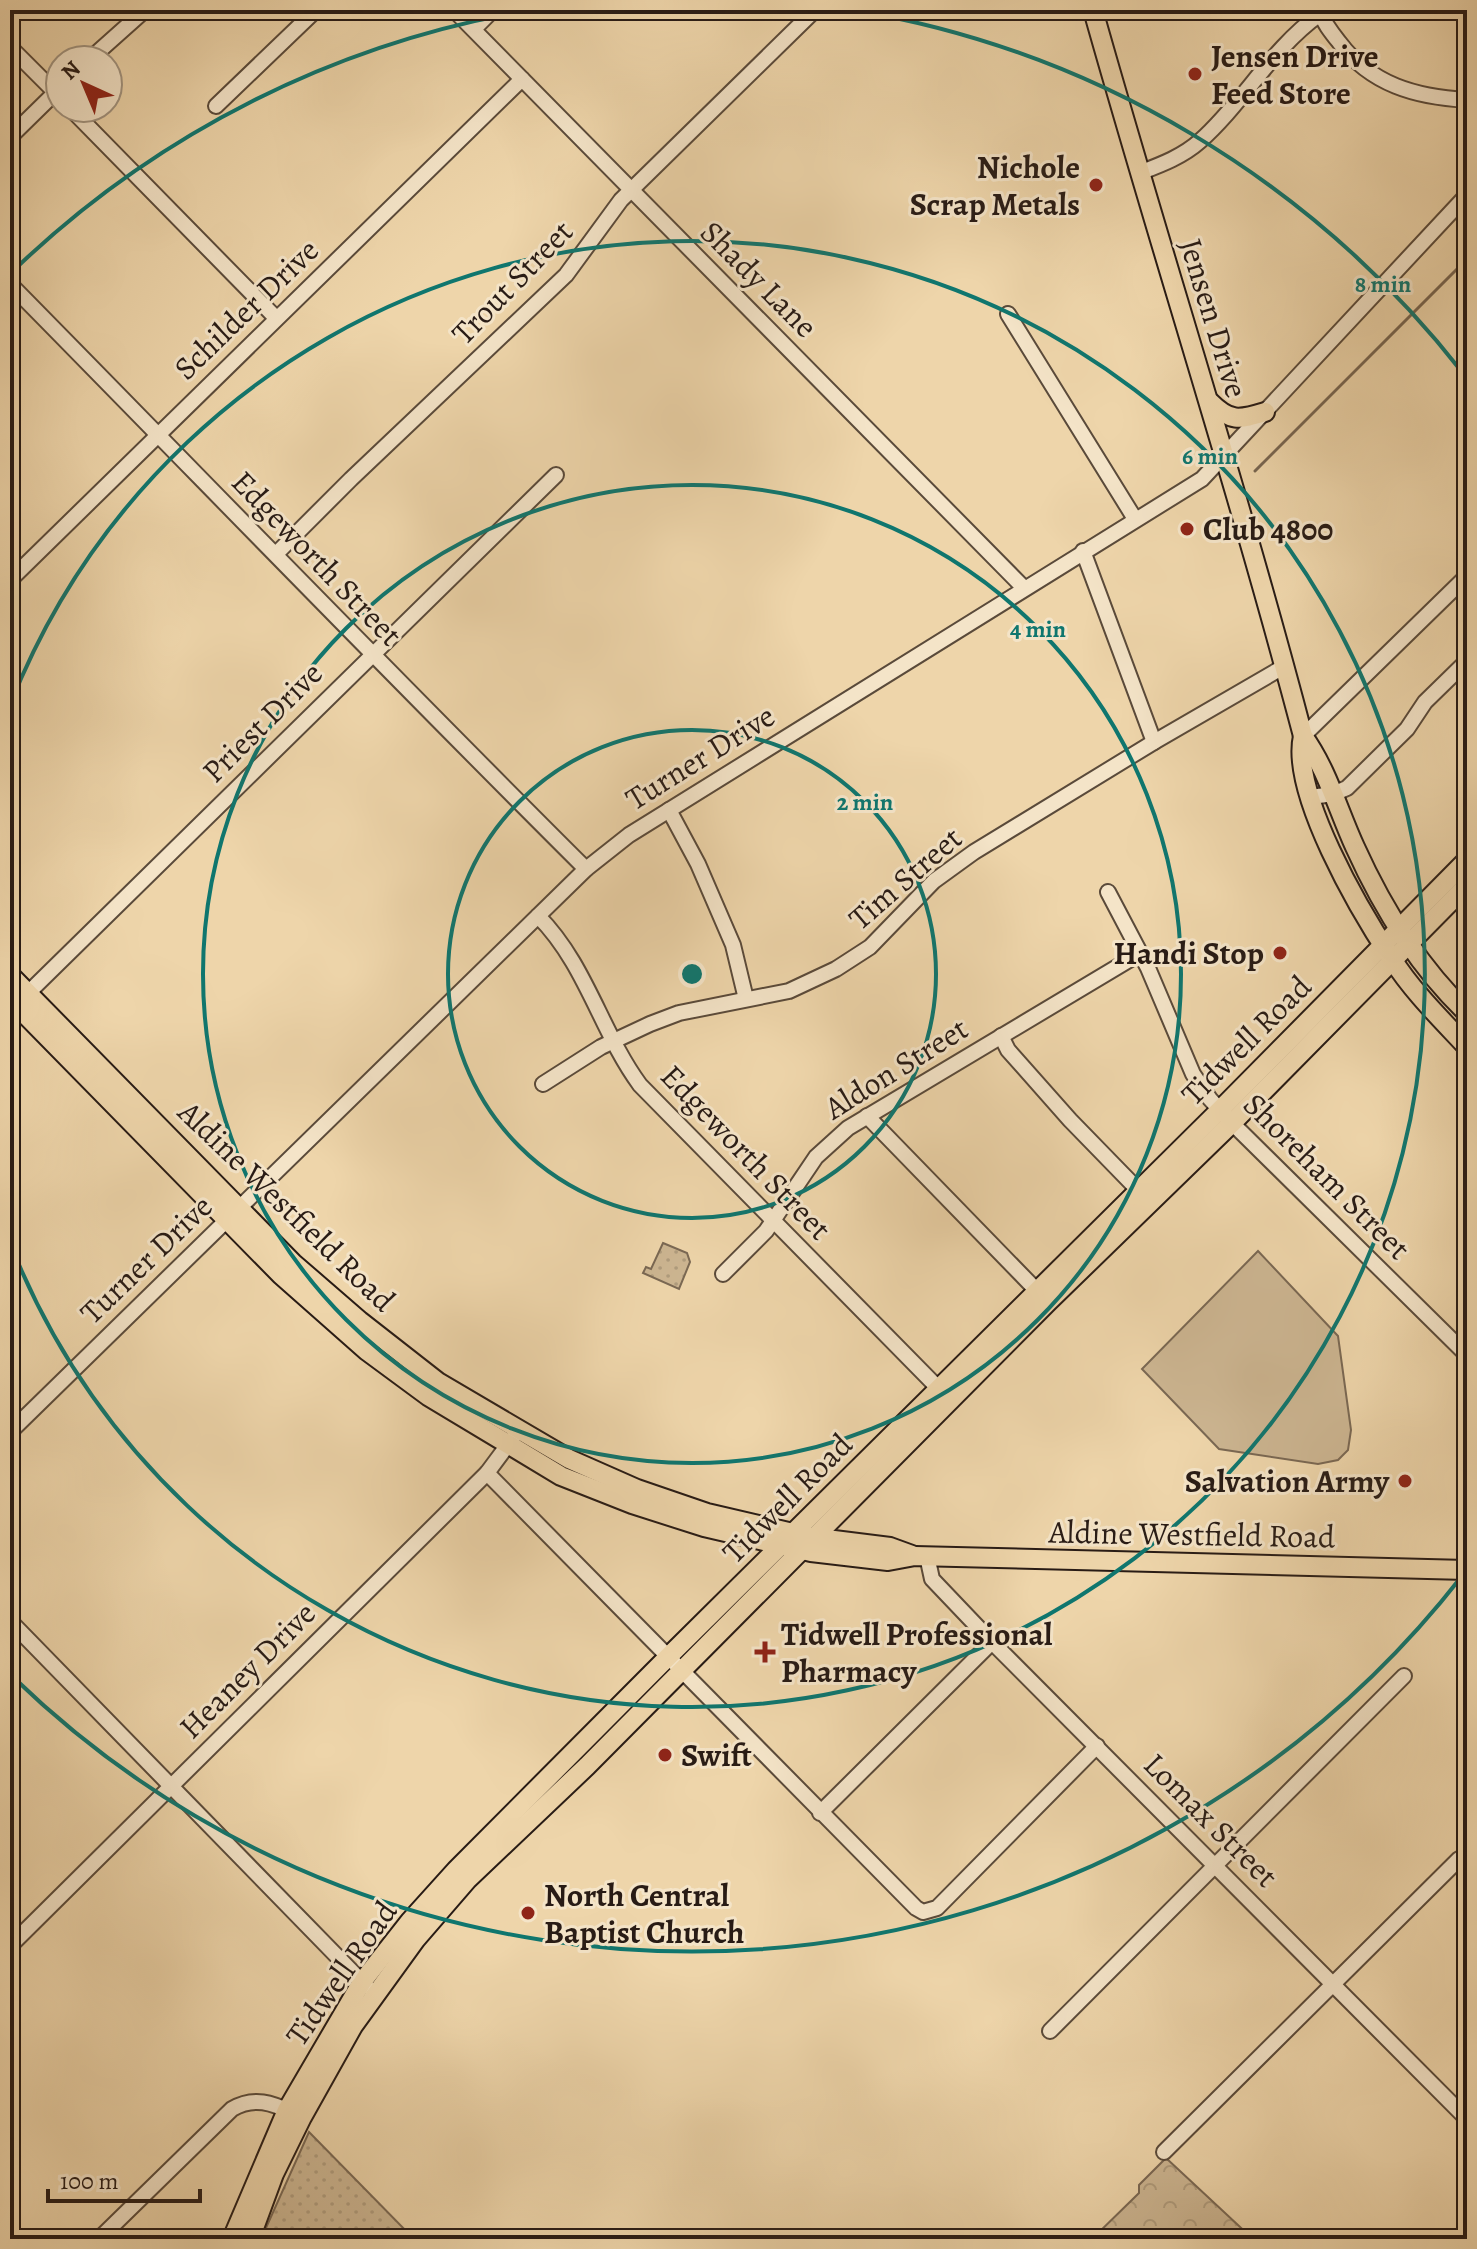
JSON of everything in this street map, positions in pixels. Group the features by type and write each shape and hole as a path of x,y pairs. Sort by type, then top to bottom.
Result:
{"main road":[{"name":"Jensen Drive","path":"1093,10 1225,455 1303,736 1315,753 1356,850 1403,938 1437,984 1467,1013"},
{"path":"1208,400 1223,415 1232,418 1265,412"},
{"name":"Jensen Drive","path":"1303,736 1300,749 1311,797 1359,907 1424,1002 1467,1047"},
{"name":"Tidwell Road","path":"1403,938 1467,860"},
{"name":"Tidwell Road","path":"237,2235 294,2113 368,1988 416,1939 461,1875 1403,938 1467,885"},
{"name":"Aldine Westfield Road","path":"10,975 16,1002 126,1103 233,1214 281,1275 367,1351 428,1396 514,1437 561,1476 634,1497 707,1513 799,1541 890,1547 921,1556 1467,1570"}],"street":[{"path":"105,44 145,10"},
{"path":"216,106 316,10"},
{"name":"Shady Lane","path":"454,10 1024,588"},
{"path":"474,29 493,10"},
{"name":"Trout Street","path":"276,554 566,275 614,208 815,10"},
{"path":"1139,173 1181,155 1198,143 1277,51 1319,12 1346,52 1384,82 1433,98 1467,100"},
{"path":"10,47 44,80"},
{"name":"Schilder Drive","path":"10,580 522,79"},
{"path":"10,137 44,106"},
{"path":"86,124 276,318"},
{"name":"Turner Drive","path":"10,1432 586,869 629,835 1202,479 1467,195"},
{"name":"Edgeworth Street","path":"10,284 370,654 586,869"},
{"path":"10,308 22,296"},
{"path":"1008,314 1135,519"},
{"name":"Priest Drive","path":"16,1002 556,475"},
{"path":"1083,551 1154,742"},
{"path":"1303,736 1467,576"},
{"path":"1311,797 1333,794 1347,788 1407,729 1425,702 1467,661"},
{"name":"Tim Street","path":"543,1084 613,1041 679,1013 789,991 836,969 870,947 934,881 959,862 1285,666"},
{"path":"669,810 698,864 733,945 746,999"},
{"name":"Shoreham Street","path":"1108,892 1193,1074 1226,1116 1467,1355"},
{"name":"Edgeworth Street","path":"538,916 568,955 640,1085 944,1394"},
{"name":"Aldon Street","path":"723,1274 774,1222 816,1157 839,1135 1139,954"},
{"path":"1001,1036 1008,1050 1070,1120 1144,1196"},
{"path":"867,1116 1042,1296"},
{"name":"Heaney Drive","path":"10,1946 487,1473 514,1437"},
{"path":"487,1473 820,1813 923,1912 937,1908 1097,1746"},
{"name":"Lomax Street","path":"921,1556 932,1579 992,1642 1335,1983 1467,2119"},
{"path":"10,1621 368,1988"},
{"path":"820,1813 992,1642"},
{"path":"1050,2031 1404,1676"},
{"path":"1164,2152 1459,1859"},
{"path":"99,2239 232,2109 254,2101 270,2103 294,2113"}],"green space":[{"path":"663,1243 687,1253 690,1262 679,1289 643,1273 646,1267 651,1269"},
{"path":"1258,1251 1338,1336 1351,1430 1348,1450 1338,1460 1318,1464 1219,1449 1142,1369"},
{"path":"309,2132 414,2239 261,2239"},
{"path":"1166,2158 1253,2239 1092,2239 1139,2193 1139,2185"}],"waterway":[{"path":"1255,471 1467,259"}],"place":[{"name":"Jensen Drive Feed Store","path":"1195,74"},
{"name":"Nichole Scrap Metals","path":"1096,185"},
{"name":"Club 4800","path":"1187,529"},
{"name":"Handi Stop","path":"1280,953"},
{"name":"Salvation Army","path":"1405,1481"},
{"name":"Tidwell Professional Pharmacy","path":"765,1652"},
{"name":"Swift","path":"665,1755"},
{"name":"North Central Baptist Church","path":"528,1913"}]}
